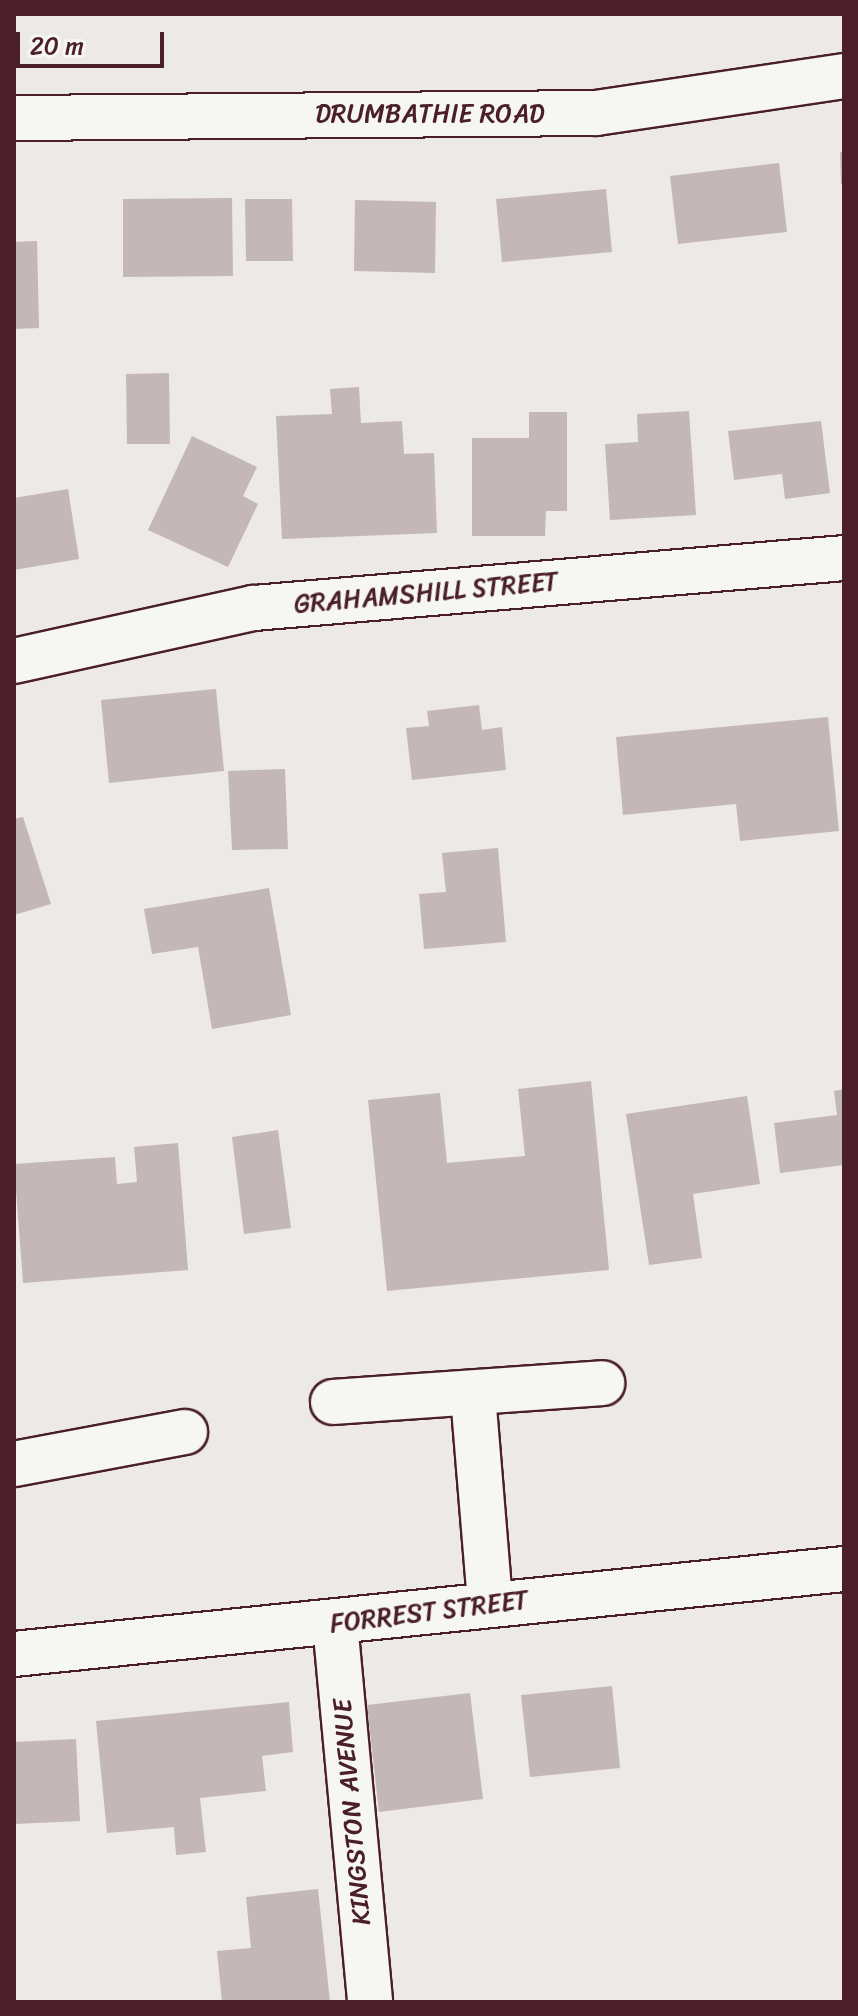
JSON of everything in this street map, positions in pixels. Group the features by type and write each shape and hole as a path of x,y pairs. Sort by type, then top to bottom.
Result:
{"street":[{"name":"DRUMBATHIE ROAD","path":"14,118 596,113 844,76"},
{"name":"GRAHAMSHILL STREET","path":"14,661 254,608 844,558"},
{"path":"333,1402 473,1395 602,1383"},
{"path":"473,1395 490,1604"},
{"path":"14,1464 185,1432"},
{"name":"FORREST STREET","path":"14,1654 844,1569"},
{"name":"KINGSTON AVENUE","path":"335,1623 370,2002"}],"building":[{"path":"840,152 844,152 844,184 841,184"},
{"path":"779,163 787,232 678,244 670,176"},
{"path":"606,189 612,252 502,262 496,199"},
{"path":"232,198 233,276 123,277 123,199"},
{"path":"245,199 292,199 293,261 246,261"},
{"path":"355,200 436,202 435,273 354,271"},
{"path":"37,241 39,328 14,329 14,242"},
{"path":"169,373 170,444 127,444 126,374"},
{"path":"359,387 361,423 402,421 404,454 434,453 437,533 282,539 276,416 332,414 330,389"},
{"path":"689,411 696,515 610,520 605,444 638,442 637,414"},
{"path":"529,412 567,412 567,511 546,511 545,536 472,536 472,438 529,438"},
{"path":"821,421 830,493 785,499 782,474 734,480 728,431"},
{"path":"192,436 257,467 243,496 258,504 228,567 148,530"},
{"path":"68,489 79,559 14,570 14,498"},
{"path":"216,689 224,771 109,783 101,700"},
{"path":"479,705 482,730 502,727 506,770 412,780 406,728 429,726 427,711"},
{"path":"828,717 839,831 740,841 736,804 623,815 616,737"},
{"path":"285,769 288,849 232,850 228,771"},
{"path":"23,817 51,904 14,915 14,819"},
{"path":"498,848 506,942 424,949 419,894 446,892 442,853"},
{"path":"269,888 291,1015 212,1029 198,947 152,954 144,909"},
{"path":"591,1081 609,1270 387,1291 368,1100 440,1093 447,1163 525,1156 518,1089"},
{"path":"844,1089 844,1165 780,1173 774,1123 837,1115 834,1091"},
{"path":"747,1096 760,1184 693,1194 702,1258 649,1265 626,1114"},
{"path":"278,1130 291,1228 244,1234 232,1137"},
{"path":"178,1143 188,1270 23,1283 14,1164 115,1157 117,1184 137,1182 134,1147"},
{"path":"612,1686 620,1768 530,1777 521,1695"},
{"path":"470,1693 483,1799 379,1812 367,1705"},
{"path":"289,1702 293,1752 262,1756 266,1791 200,1798 206,1852 176,1855 174,1827 107,1833 96,1721"},
{"path":"76,1739 80,1821 14,1824 14,1742"},
{"path":"318,1889 330,2002 222,2002 217,1951 251,1948 246,1897"}]}
